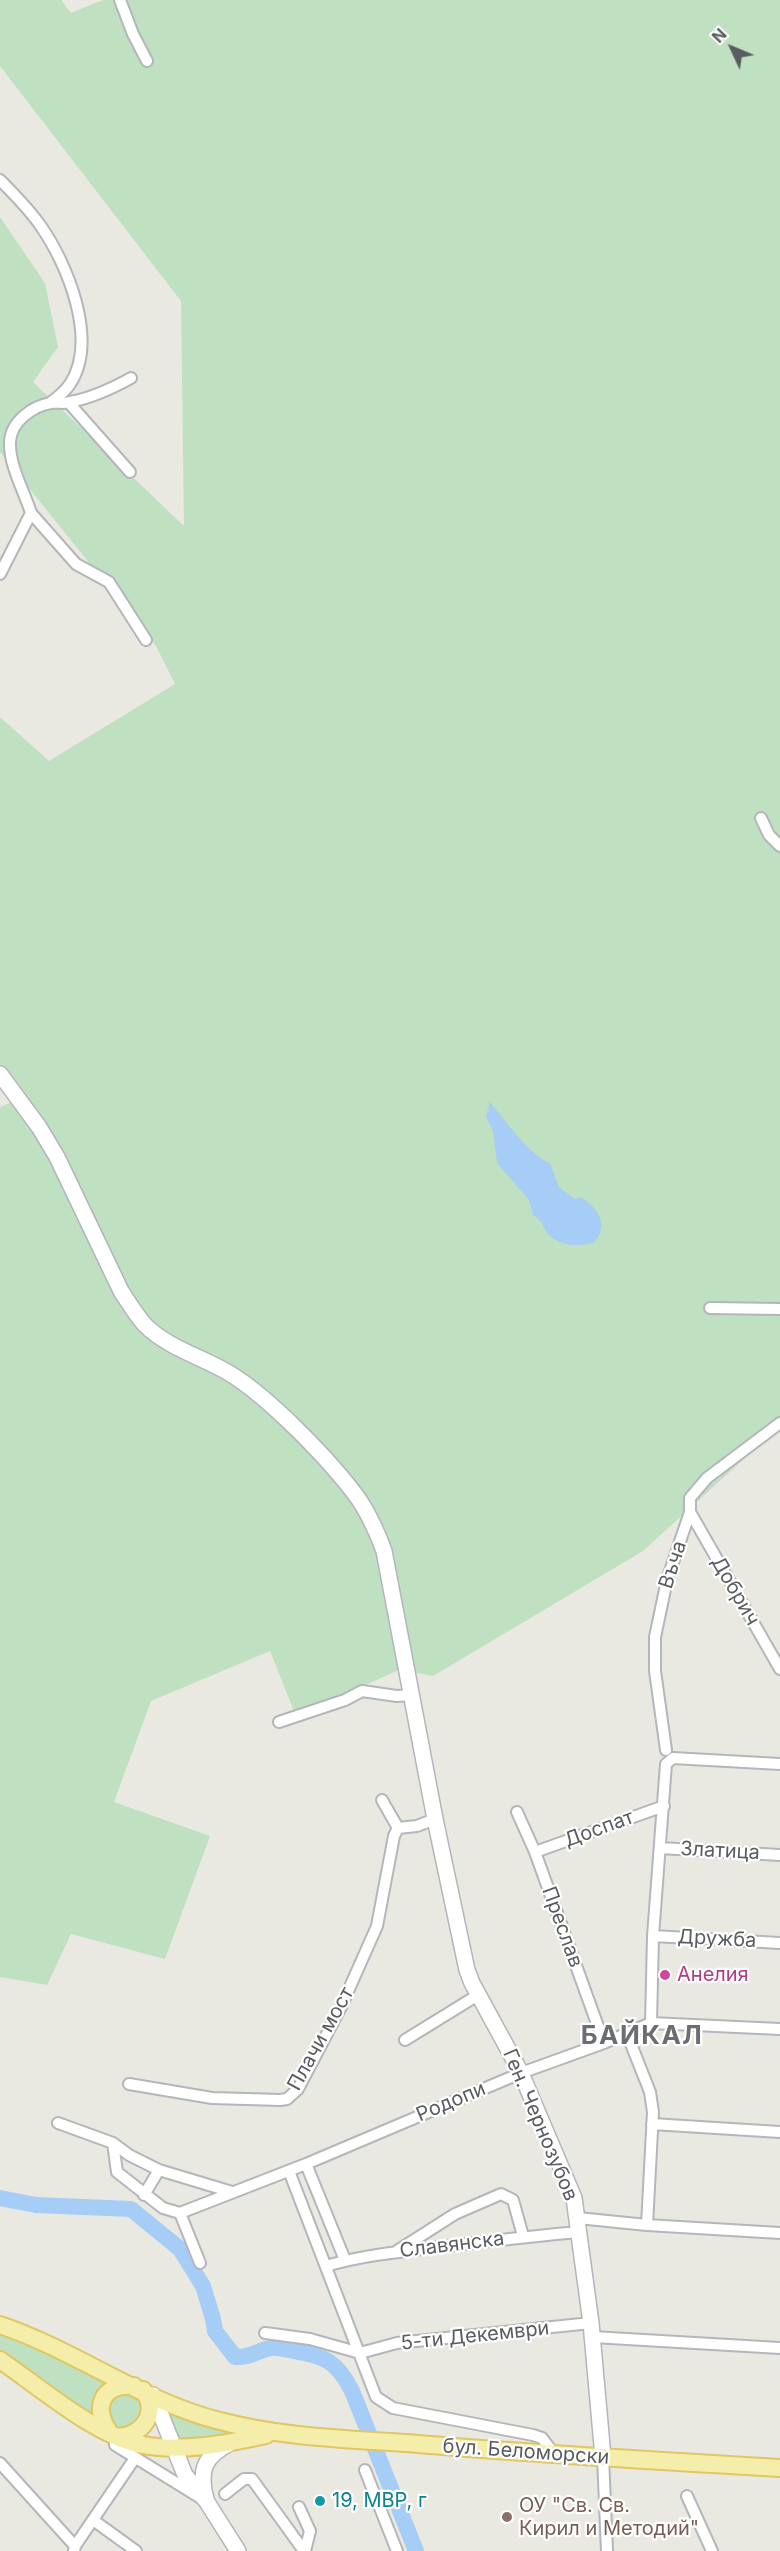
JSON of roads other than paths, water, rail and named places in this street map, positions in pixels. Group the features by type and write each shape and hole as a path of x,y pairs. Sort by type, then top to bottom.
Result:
{"main road":[{"name":"бул. Беломорски","path":"0,2325 47,2343 143,2390 208,2418 273,2433 555,2455 780,2468"},
{"name":"бул. Беломорски","path":"0,2360 114,2438 138,2444 172,2448 234,2442 273,2433"},
{"path":"115,2388 143,2390 149,2406 146,2423 132,2435 114,2438 101,2415 102,2402 115,2388"}],"street":[{"path":"120,0 133,34 147,61"},
{"path":"0,180 41,226 65,270 80,322 80,346 76,372 65,391 50,403 30,412 12,429 10,442 12,459 32,513 76,564 109,582 146,640"},
{"path":"50,403 69,403 118,386 131,378"},
{"path":"69,403 130,472"},
{"path":"0,574 32,513"},
{"path":"761,818 770,835 780,846"},
{"name":"Ген. Чернозубов","path":"0,1074 48,1142 121,1291 134,1312 157,1334 228,1372 262,1397 310,1444 360,1502 372,1522 384,1551 435,1819 467,1970 478,1995 521,2073 574,2198 592,2330 603,2457 607,2551"},
{"path":"710,1308 780,1309"},
{"name":"Въча","path":"666,1750 655,1671 655,1637 667,1580 690,1512 690,1498 699,1485 780,1422"},
{"name":"Добрич","path":"690,1512 780,1669"},
{"path":"279,1722 345,1700 362,1691 397,1696 411,1695"},
{"path":"651,2023 653,1936 665,1768 673,1758 780,1764"},
{"path":"382,1800 398,1828 417,1826 435,1819"},
{"name":"Доспат","path":"535,1852 664,1806"},
{"name":"Преслав","path":"517,1812 535,1852 604,2043"},
{"name":"Плачи мост","path":"129,2084 212,2098 280,2100 292,2095 298,2089 341,2007 377,1926 394,1836 398,1828"},
{"name":"Златица","path":"660,1848 780,1854"},
{"name":"Дружба","path":"653,1936 780,1943"},
{"path":"405,2040 478,1995"},
{"name":"Родопи","path":"180,2213 289,2171 521,2073 651,2023 780,2029"},
{"path":"627,2034 650,2092 652,2124 647,2225"},
{"path":"58,2123 113,2143 129,2155 159,2170 231,2192"},
{"path":"652,2124 780,2132"},
{"path":"113,2143 117,2172 163,2208 180,2213 200,2263"},
{"path":"306,2164 345,2260"},
{"path":"144,2195 159,2170"},
{"path":"289,2171 360,2353 372,2391 385,2404 393,2408 542,2438 555,2455"},
{"path":"395,2252 455,2214 501,2194 513,2200 523,2236"},
{"name":"Славянска","path":"326,2266 345,2260 523,2236 579,2225 647,2225 780,2233"},
{"name":"5-ти Декември","path":"360,2353 397,2343 592,2330 780,2348"},
{"path":"264,2333 310,2339 360,2353"},
{"path":"143,2390 185,2475 207,2502 238,2551"},
{"path":"114,2438 135,2458 187,2492 207,2502"},
{"path":"207,2502 202,2479 205,2465 214,2453 234,2442"},
{"path":"0,2463 75,2548 135,2458"},
{"path":"365,2470 397,2551"},
{"path":"225,2494 244,2479 256,2481 304,2551"},
{"path":"687,2496 712,2551"},
{"path":"299,2507 310,2531 304,2551"},
{"path":"93,2520 136,2551"}],"water":[{"path":"490,1102 526,1145 550,1163 559,1187 575,1199 581,1197 597,1212 601,1229 595,1242 583,1245 564,1244 548,1234 541,1222 533,1215 529,1200 497,1163 493,1131 486,1116"}],"waterway":[{"path":"0,2198 36,2205 131,2209 180,2249 203,2286 215,2331 235,2357 276,2348 314,2355 335,2367 352,2391 416,2551"}],"place":[{"name":"Анелия","path":"665,1975"},
{"name":"19, МВР, г","path":"320,2501"},
{"name":"ОУ \"Св. Св. Кирил и Методий\"","path":"507,2517"}],"district":[{"name":"БАЙКАЛ","path":"642,2036"}]}
